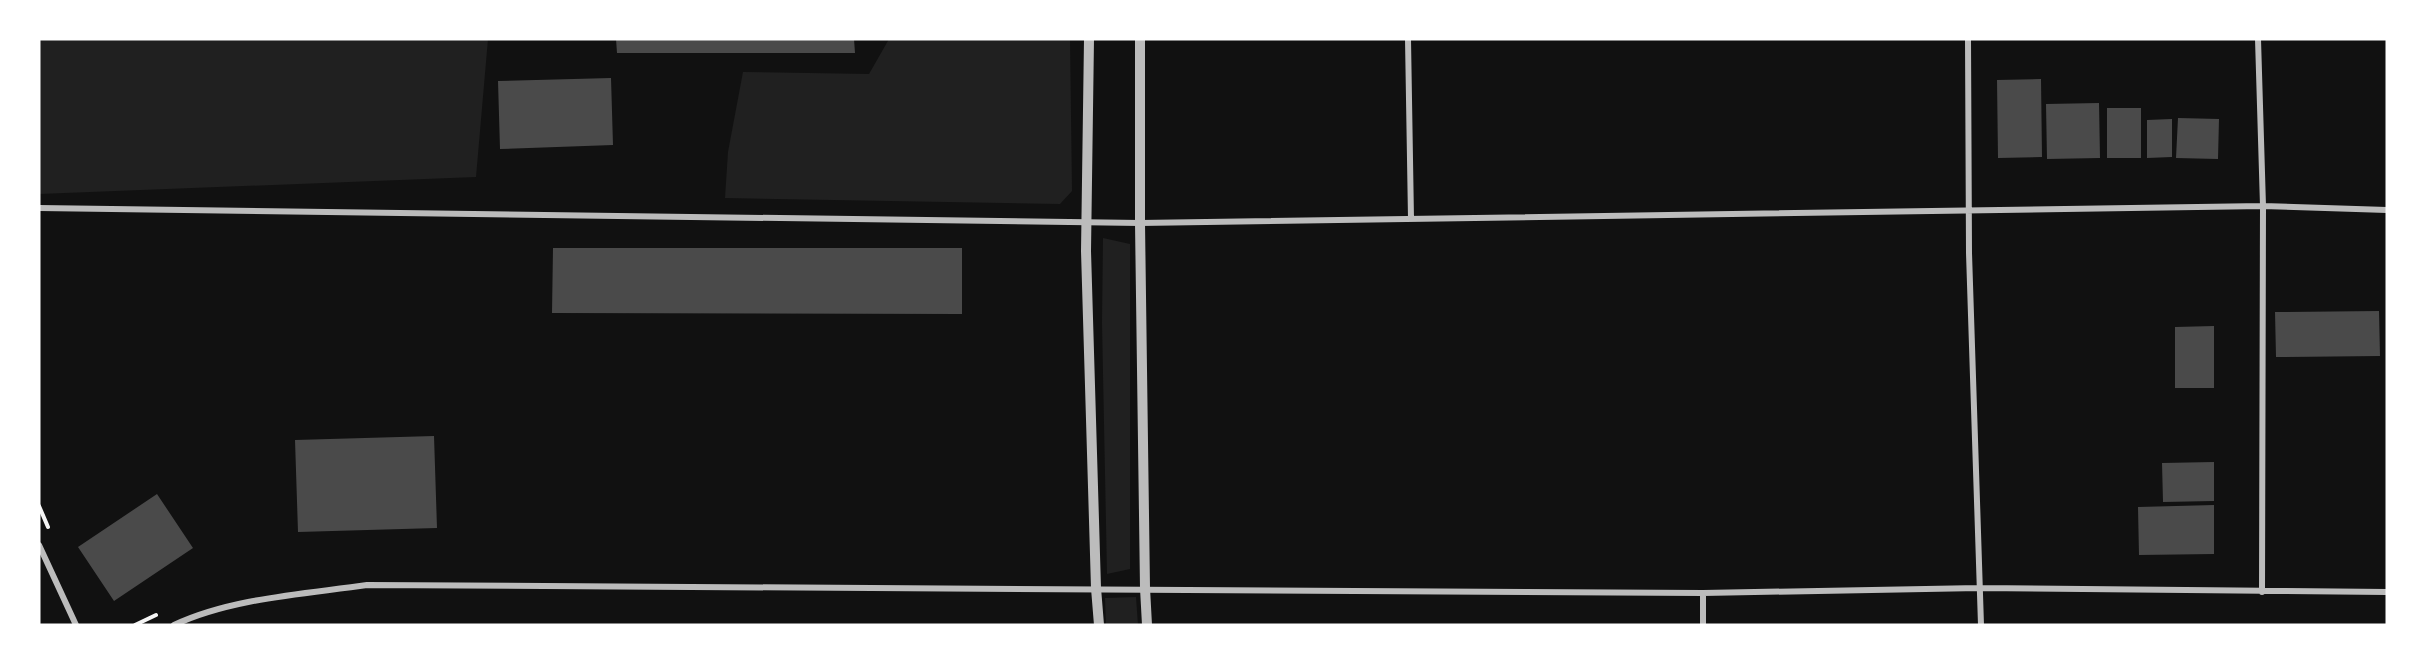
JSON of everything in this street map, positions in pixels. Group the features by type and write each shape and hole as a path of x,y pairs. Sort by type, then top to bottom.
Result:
{"street":[{"path":"1089,39 1086,251 1099,625"},
{"path":"1140,39 1140,223 1147,625"},
{"path":"1408,39 1411,219"},
{"path":"1968,39 1969,253 1981,625"},
{"path":"2258,39 2263,206 2262,592"},
{"path":"39,208 1088,223 2263,206 2387,210"},
{"path":"39,545 76,625"},
{"path":"174,625 195,615 265,600 367,585 1703,593 1979,588 2387,592"},
{"path":"1703,593 1703,625"}],"path":[{"path":"135,625 163,611"}],"shaded area":[{"path":"39,39 488,39 476,177 39,194"},
{"path":"889,39 1070,39 1072,191 1060,204 725,198 728,152 743,72 869,74"},
{"path":"1103,238 1130,244 1130,569 1107,574 1102,323"},
{"path":"1136,597 1138,625 1106,625 1105,598"}],"building":[{"path":"616,39 854,39 855,53 617,53"},
{"path":"611,78 613,145 500,149 498,81"},
{"path":"2041,79 2042,157 1998,158 1997,80"},
{"path":"2099,103 2100,158 2047,159 2046,104"},
{"path":"2107,108 2141,108 2141,158 2107,158"},
{"path":"2178,118 2219,119 2218,159 2176,158"},
{"path":"2172,119 2172,157 2147,158 2147,120"},
{"path":"553,248 962,248 962,314 552,313"},
{"path":"2379,311 2380,356 2276,357 2275,312"},
{"path":"2214,326 2214,388 2175,388 2175,327"},
{"path":"434,436 437,528 298,532 295,440"},
{"path":"2214,462 2214,501 2163,502 2162,463"},
{"path":"157,494 193,548 114,601 78,547"},
{"path":"2214,505 2214,554 2139,555 2138,507"}]}
